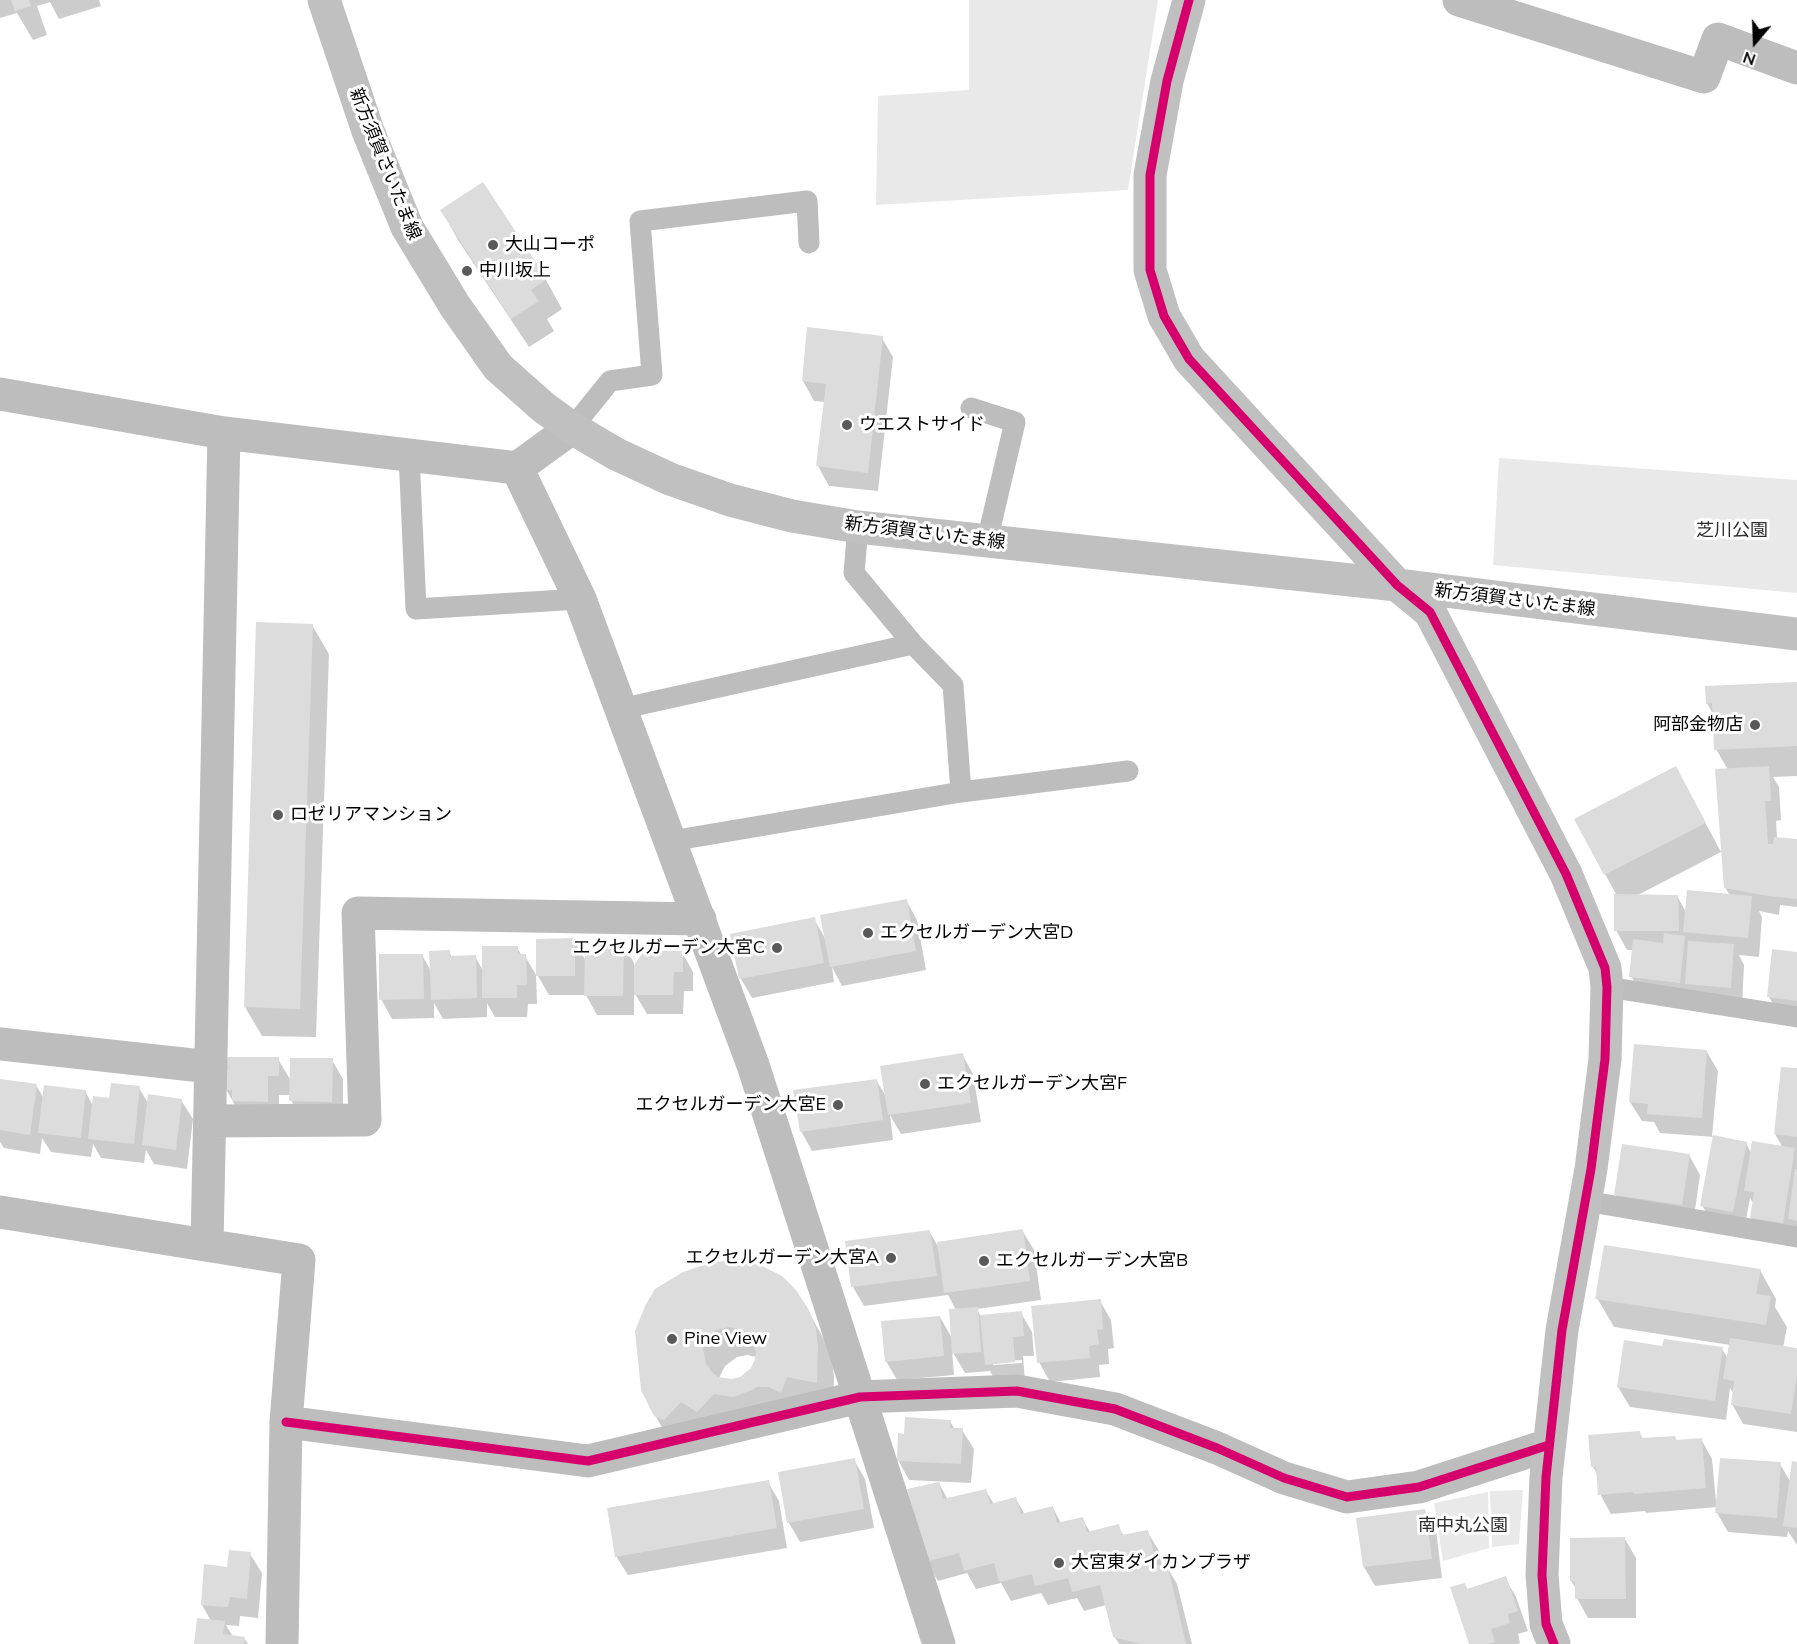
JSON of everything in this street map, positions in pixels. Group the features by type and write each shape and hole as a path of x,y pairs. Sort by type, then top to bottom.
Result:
{"street":[{"name":"新方須賀さいたま線","path":"324,0 368,131 407,226 455,306 498,367 543,407 572,428 616,454 670,479 730,500 792,516 858,527 1397,585 1797,634"},
{"path":"1189,0 1167,81 1150,175 1150,270 1164,316 1189,359 1397,585 1430,612 1561,863 1605,968 1607,987 1605,1059 1591,1169 1562,1330 1546,1477 1542,1575 1546,1624 1554,1644"},
{"path":"1460,0 1704,77 1718,39 1797,68"},
{"path":"0,394 224,433 517,468 572,428"},
{"path":"207,1244 224,433"},
{"path":"517,468 580,599 753,1065 939,1644"},
{"path":"210,1121 364,1120 358,913 700,919"},
{"path":"0,1044 211,1067"},
{"path":"0,1212 299,1260 286,1422 282,1644"},
{"path":"286,1422 588,1461 860,1397 1017,1391 1115,1409 1217,1448 1284,1478 1347,1497 1419,1487 1549,1445"}],"lane":[{"path":"572,428 610,381 652,375 640,221 807,201 809,243"},
{"path":"971,408 1015,422 987,541"},
{"path":"409,456 416,609 580,599"},
{"path":"858,527 854,573 913,644 953,685 961,792"},
{"path":"620,709 913,644"},
{"path":"671,841 961,792 1128,771"},
{"path":"1607,987 1797,1017"},
{"path":"1585,1201 1797,1237"}],"green space":[{"path":"969,0 1158,0 1128,190 876,205 878,96 969,90"},
{"name":"芝川公園","path":"1499,458 1797,480 1797,593 1493,565"},
{"path":"1523,1490 1519,1544 1492,1547 1490,1491"},
{"name":"南中丸公園","path":"1488,1492 1489,1548 1443,1561 1434,1503"}],"building":[{"path":"11,0 29,0 31,6 15,11"},
{"name":"大山コーポ","path":"483,182 547,279 531,290 539,301 511,319 440,210"},
{"name":"ウエストサイド","path":"807,327 883,336 868,473 816,466 826,384 802,381"},
{"name":"ロゼリアマンション","path":"256,622 313,624 300,1009 244,1007"},
{"name":"阿部金物店","path":"1797,682 1797,746 1714,750 1712,703 1706,704 1705,686"},
{"path":"1676,766 1706,823 1604,875 1574,819"},
{"path":"1769,766 1771,801 1765,801 1768,844 1773,844 1774,837 1797,839 1797,899 1724,888 1715,769"},
{"path":"1687,890 1752,896 1748,938 1683,932"},
{"path":"1614,894 1678,895 1679,931 1614,931"},
{"name":"エクセルガーデン大宮D","path":"907,899 916,951 830,967 820,915"},
{"name":"エクセルガーデン大宮C","path":"815,917 824,963 739,979 730,934"},
{"path":"1664,933 1685,936 1680,983 1629,977 1633,939 1663,943"},
{"path":"575,938 575,976 536,976 536,939"},
{"path":"1688,941 1734,944 1731,988 1685,984"},
{"path":"602,942 624,942 623,996 584,996 585,952 602,952"},
{"path":"482,946 518,946 518,954 526,954 527,985 517,985 517,998 482,998"},
{"path":"1772,949 1797,952 1797,1001 1767,997"},
{"path":"450,950 450,956 476,955 477,998 431,1000 429,951"},
{"path":"644,951 683,951 683,972 674,972 673,995 634,995 634,965"},
{"path":"379,954 423,954 424,999 379,1000"},
{"path":"1634,1044 1707,1050 1702,1118 1647,1114 1648,1104 1629,1102"},
{"name":"エクセルガーデン大宮F","path":"963,1053 971,1103 888,1115 880,1066"},
{"path":"225,1057 279,1057 279,1076 268,1076 268,1102 232,1101 232,1090 225,1090"},
{"path":"290,1058 333,1058 332,1102 289,1101"},
{"path":"1781,1067 1797,1068 1797,1137 1774,1134"},
{"path":"0,1079 37,1084 30,1135 0,1130"},
{"name":"エクセルガーデン大宮E","path":"877,1079 883,1120 800,1132 793,1090"},
{"path":"111,1083 140,1086 134,1144 88,1139 93,1096 109,1098"},
{"path":"44,1085 86,1090 81,1138 38,1133"},
{"path":"148,1094 182,1099 176,1150 142,1145"},
{"path":"1713,1135 1747,1142 1733,1212 1700,1206"},
{"path":"1752,1141 1795,1148 1783,1223 1750,1218 1754,1192 1744,1191"},
{"path":"1622,1144 1690,1154 1682,1205 1614,1195"},
{"path":"1795,1169 1797,1169 1797,1221 1788,1219"},
{"name":"エクセルガーデン大宮B","path":"1023,1229 1030,1281 944,1293 937,1242"},
{"name":"エクセルガーデン大宮A","path":"930,1230 937,1276 851,1287 845,1241"},
{"path":"1604,1245 1761,1269 1756,1294 1771,1296 1766,1325 1595,1299"},
{"name":"Pine View","path":"731,1260 760,1265 782,1276 796,1290 809,1310 816,1329 817,1383 787,1377 781,1393 769,1387 757,1387 733,1397 714,1394 697,1412 681,1402 664,1420 654,1416 641,1390 635,1331 655,1289 683,1272 710,1263","holes":["729,1327 745,1331 753,1340 756,1353 751,1368 740,1377 732,1379 718,1377 706,1364 703,1349 708,1337 716,1330"]},
{"path":"1101,1299 1103,1329 1097,1330 1099,1344 1089,1346 1090,1358 1037,1363 1031,1306"},
{"path":"978,1307 981,1352 952,1354 949,1309"},
{"path":"1022,1311 1024,1336 1013,1337 1015,1362 985,1365 980,1315"},
{"path":"940,1316 944,1356 885,1362 881,1321"},
{"path":"1730,1338 1797,1348 1797,1375 1791,1414 1731,1405 1734,1381 1723,1379"},
{"path":"1664,1339 1723,1347 1715,1401 1617,1387 1624,1340 1662,1346"},
{"path":"905,1417 951,1420 950,1428 963,1428 961,1464 897,1461 898,1433 904,1434"},
{"path":"1640,1431 1641,1438 1675,1436 1676,1440 1702,1438 1706,1488 1598,1495 1596,1467 1591,1467 1588,1435"},
{"path":"855,1458 864,1509 787,1523 778,1472"},
{"path":"1720,1458 1781,1462 1777,1518 1715,1513"},
{"path":"1792,1461 1797,1462 1797,1528 1783,1526"},
{"path":"769,1480 777,1528 615,1557 607,1508"},
{"name":"大宮東ダイカンプラザ","path":"939,1482 943,1499 986,1489 990,1504 1016,1497 1021,1514 1053,1506 1057,1523 1083,1517 1087,1532 1119,1524 1122,1535 1148,1530 1157,1565 1167,1563 1186,1644 1141,1644 1113,1637 1100,1585 1072,1592 1068,1578 1035,1586 1032,1574 999,1582 994,1563 964,1571 959,1553 925,1562 907,1489"},
{"path":"1425,1509 1432,1559 1363,1567 1356,1518"},
{"path":"1625,1537 1626,1599 1575,1599 1575,1582 1570,1581 1570,1538"},
{"path":"229,1550 251,1552 247,1599 230,1597 228,1607 201,1605 204,1564 227,1567"},
{"path":"1506,1576 1518,1611 1508,1614 1510,1623 1491,1629 1495,1642 1469,1644 1450,1587 1465,1583 1467,1589"},
{"path":"197,1618 225,1621 223,1634 245,1637 244,1644 194,1644"}],"cycle path":[{"path":"1189,0 1167,81 1150,175 1150,270 1164,316 1189,359 1397,585 1430,612 1566,874 1605,968 1607,987 1605,1059 1591,1169 1562,1330 1546,1477 1542,1575 1546,1624 1554,1644"},
{"path":"286,1422 588,1461 860,1397 1017,1391 1115,1409 1217,1448 1284,1478 1347,1497 1419,1487 1549,1445"}],"place":[{"name":"大山コーポ","path":"493,245"},
{"name":"中川坂上","path":"467,271"},
{"name":"ウエストサイド","path":"847,425"},
{"name":"阿部金物店","path":"1755,725"},
{"name":"ロゼリアマンション","path":"278,815"},
{"name":"エクセルガーデン大宮D","path":"868,933"},
{"name":"エクセルガーデン大宮C","path":"777,948"},
{"name":"エクセルガーデン大宮F","path":"925,1084"},
{"name":"エクセルガーデン大宮E","path":"838,1105"},
{"name":"エクセルガーデン大宮A","path":"891,1258"},
{"name":"エクセルガーデン大宮B","path":"984,1261"},
{"name":"Pine View","path":"672,1339"},
{"name":"大宮東ダイカンプラザ","path":"1059,1563"}]}
